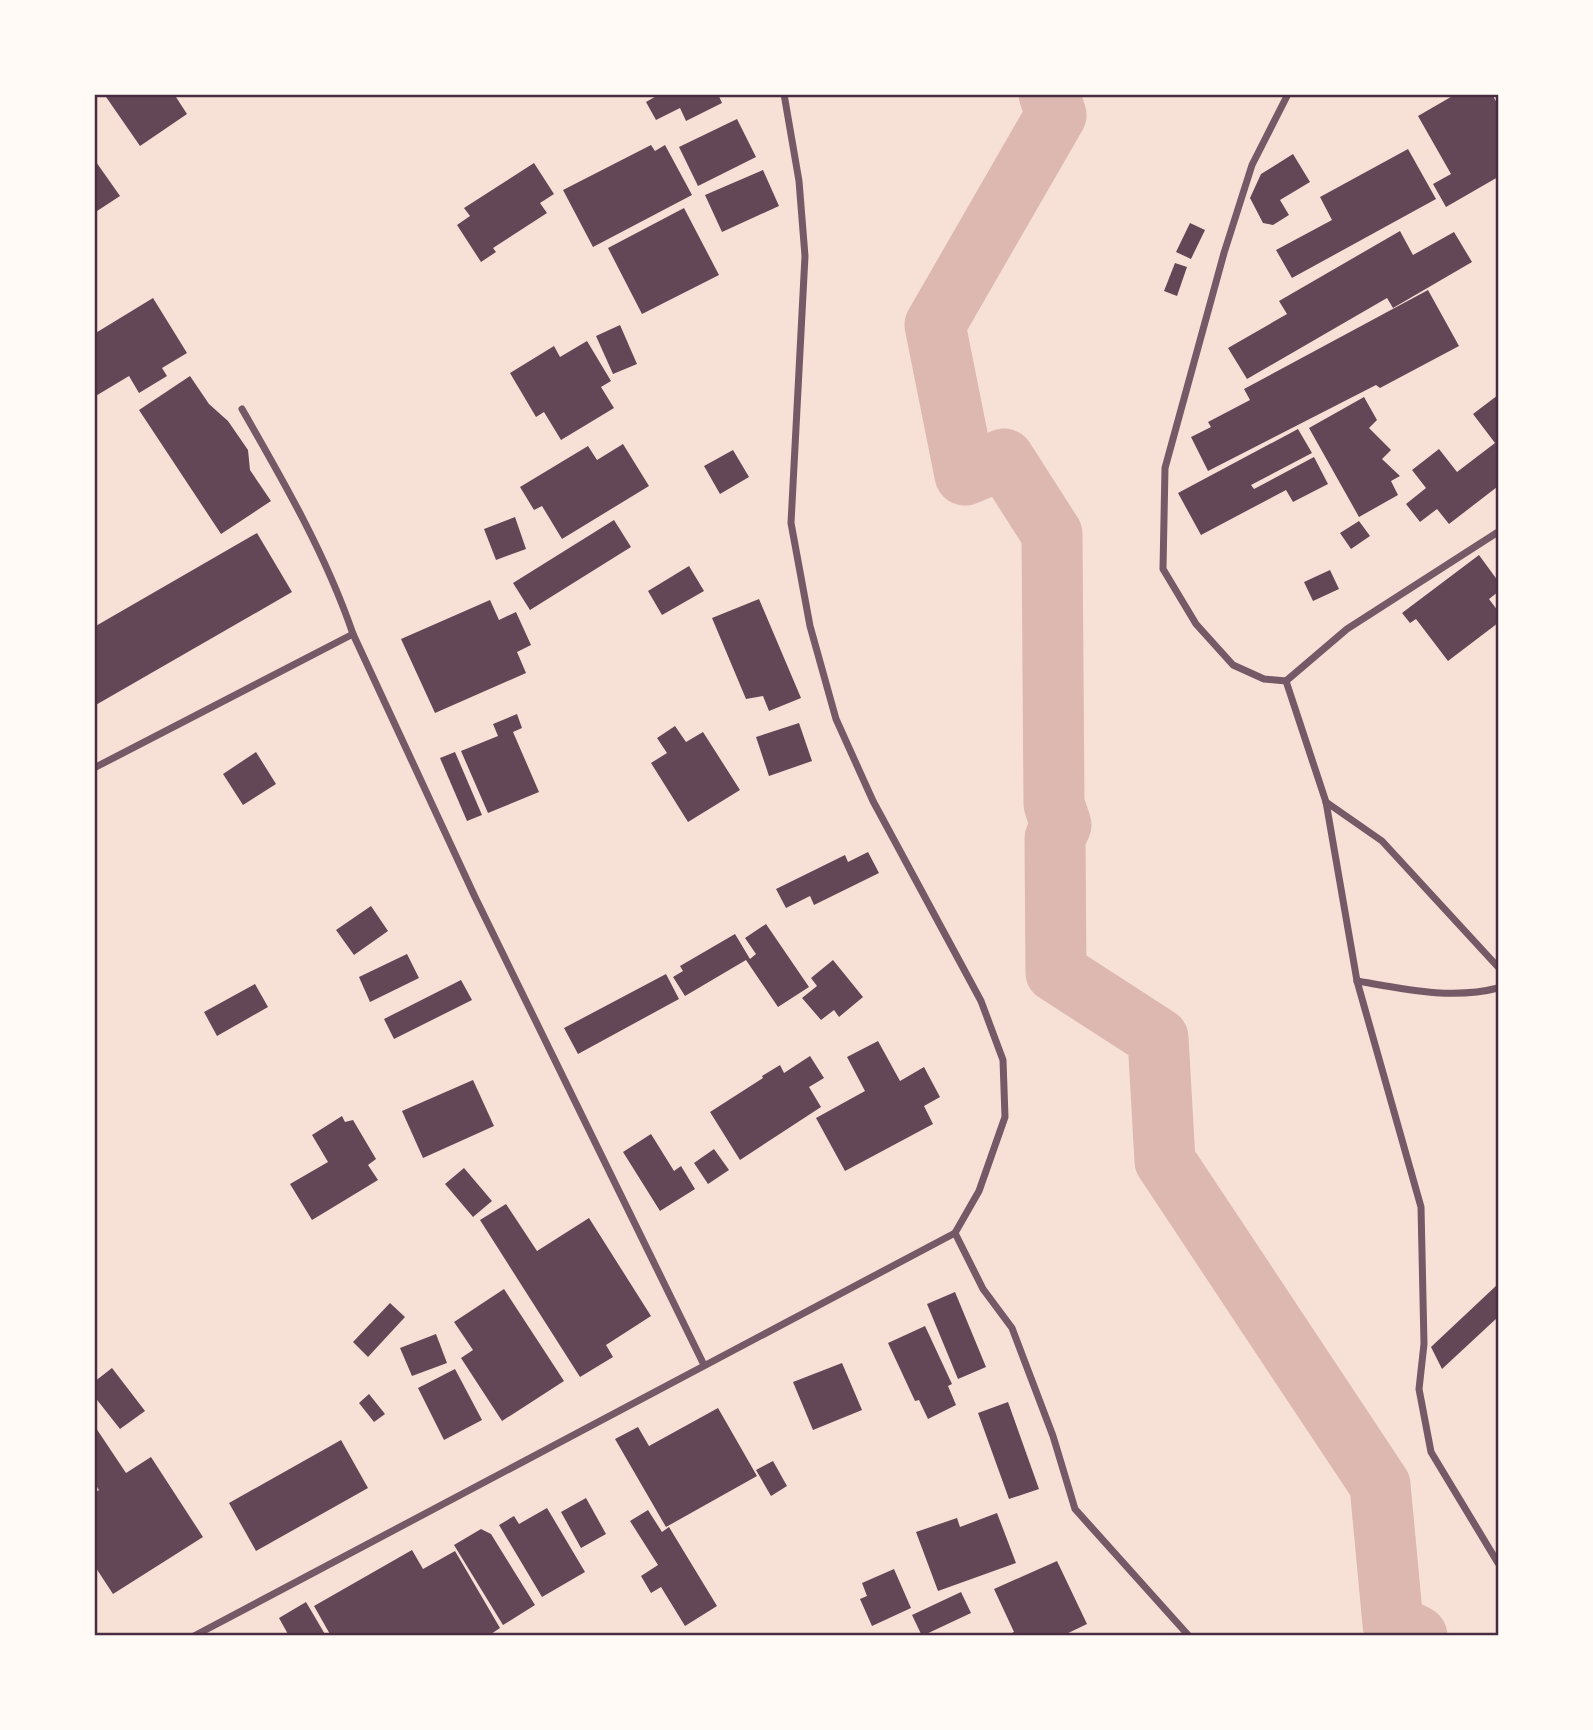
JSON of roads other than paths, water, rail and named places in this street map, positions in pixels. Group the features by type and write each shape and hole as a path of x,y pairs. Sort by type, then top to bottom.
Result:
{"street":[{"path":"194,1636 955,1233 979,1191 1004,1117 1003,1060 981,1001 873,801 836,719 810,626 791,523 805,256 799,181 784,94"},
{"path":"1289,94 1252,165 1224,253 1165,468 1163,569 1196,624 1233,665 1264,679 1286,681 1347,629 1499,532"},
{"path":"242,410 287,488 340,594 353,635 481,909 704,1365"},
{"path":"94,768 353,635"},
{"path":"1286,681 1326,802 1357,981 1421,1207 1424,1344 1419,1389 1431,1452 1499,1563"},
{"path":"1326,802 1382,841 1499,967"},
{"path":"1357,981 1420,991 1476,994 1499,988"},
{"path":"955,1233 984,1289 1012,1328 1053,1436 1075,1509 1189,1636"}],"waterway":[{"path":"1049,94 1056,115 935,325 965,475 1004,459 1052,534 1054,804 1061,825 1055,838 1056,972 1158,1038 1165,1161 1380,1485 1393,1624 1417,1636"}]}
